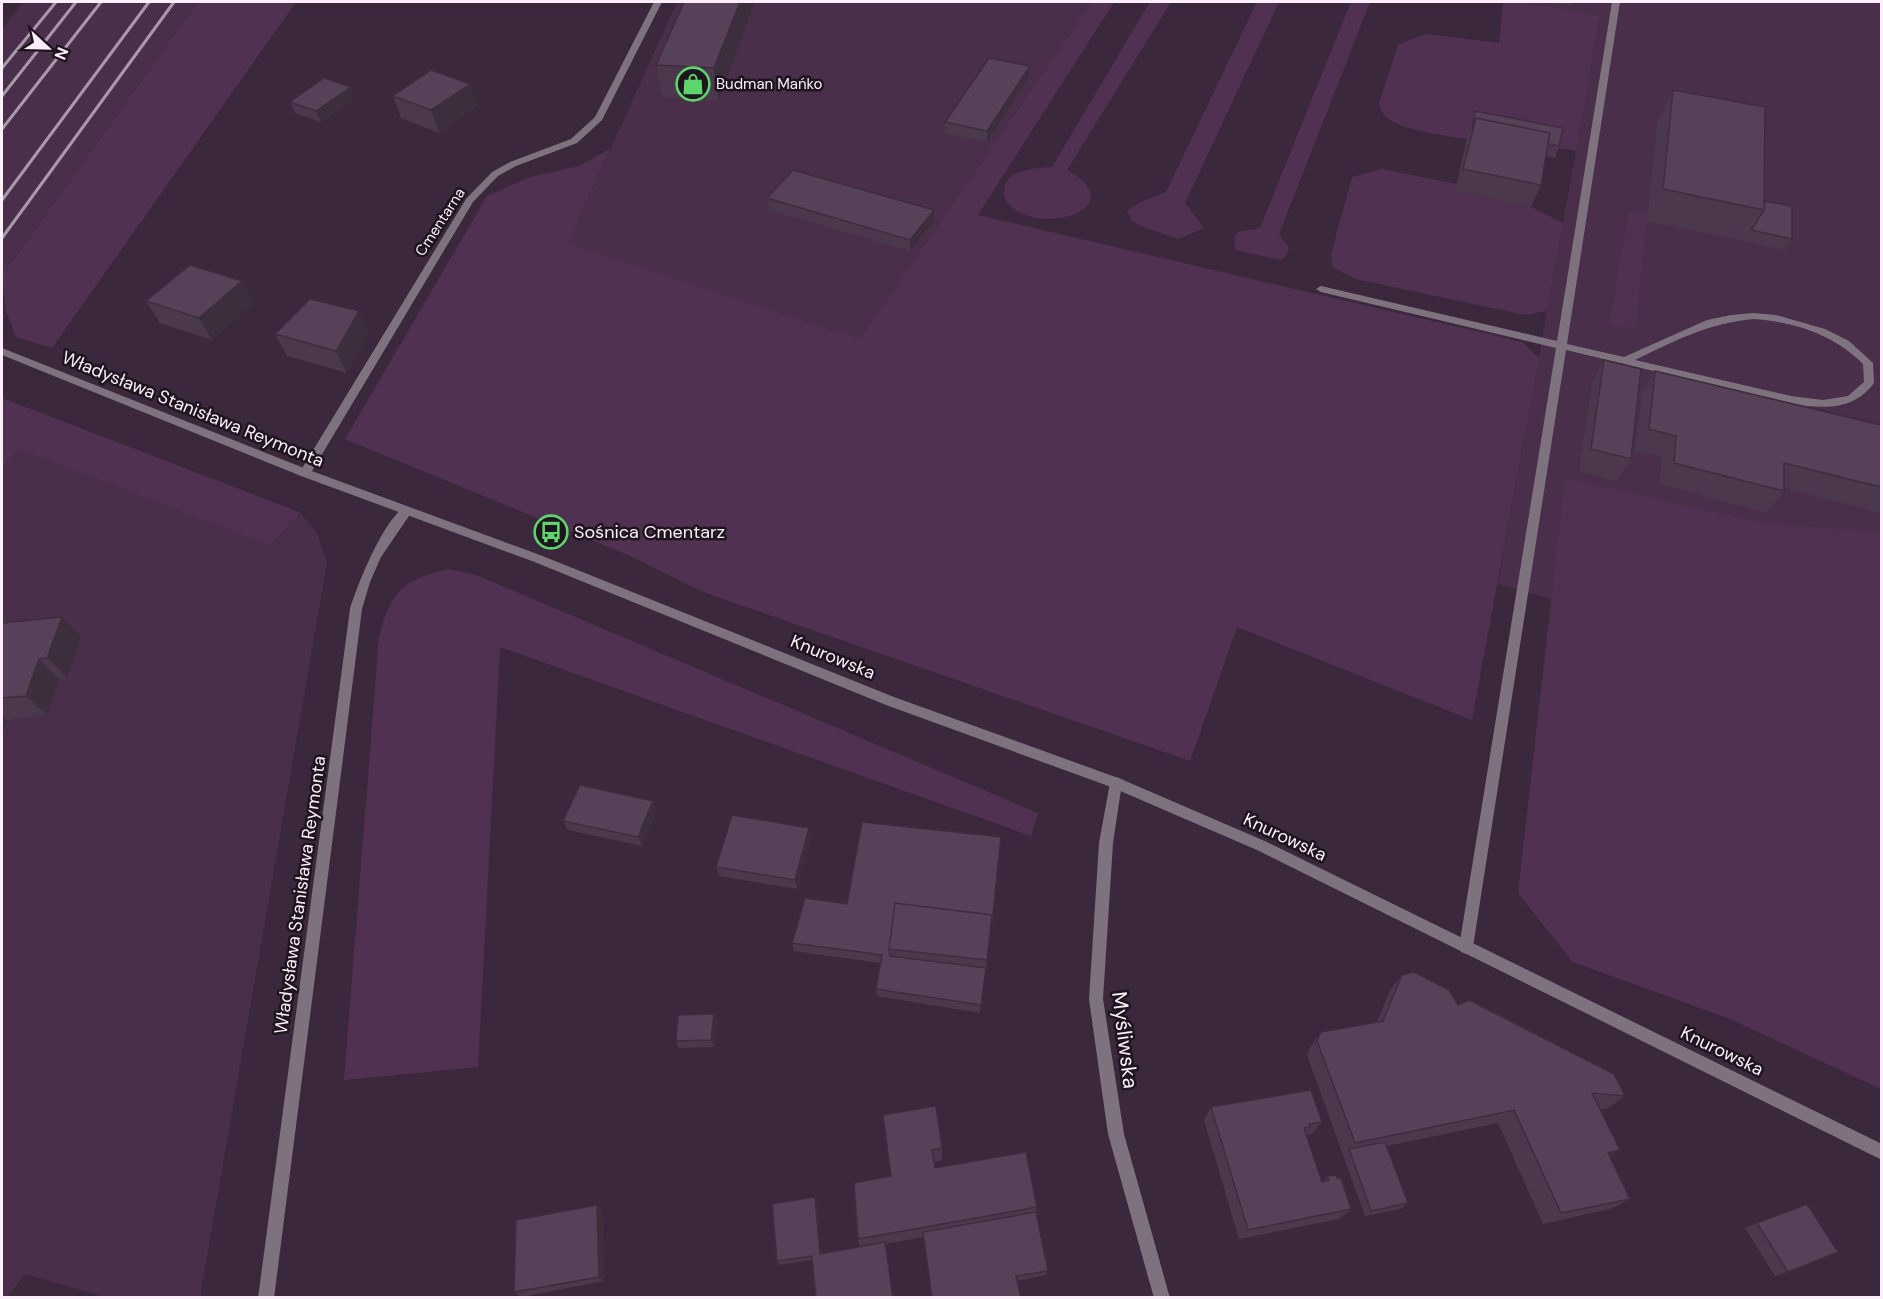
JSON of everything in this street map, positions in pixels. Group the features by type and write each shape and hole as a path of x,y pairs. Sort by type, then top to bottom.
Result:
{"street":[{"name":"Cmentarna","path":"305,473 469,201 495,174 513,164 574,141 588,130 599,118 658,2"},
{"path":"1466,947 1616,2"},
{"path":"1321,289 1624,361 1791,400 1823,404 1851,399 1869,383 1868,363 1853,347 1824,331 1792,321 1759,315 1733,316 1705,324 1624,361"},
{"name":"Władysława Stanisława Reymonta","path":"2,351 305,473 536,558 651,605"},
{"name":"Władysława Stanisława Reymonta","path":"266,1298 356,609 370,565 393,526 407,510"},
{"name":"Knurowska","path":"651,605 890,701 1116,783 1262,846 1881,1152"},
{"name":"Myśliwska","path":"1116,783 1106,843 1096,999 1116,1134 1162,1298"}],"shaded area":[{"path":"24,2 198,2 2,276 2,29"},
{"path":"198,2 296,2 52,348 16,337 6,311 2,276"},
{"path":"677,2 1092,2 860,339 568,243"},
{"path":"1092,2 1114,2 978,215 1522,342 1539,358 1472,720 1237,627 1190,761 703,592 628,555 345,439 487,196 530,177 579,166 610,149 568,243 860,339"},
{"path":"1150,2 1171,2 1067,170 1085,183 1091,195 1088,205 1078,213 1063,218 1046,219 1028,216 1013,208 1004,195 1005,184 1015,174 1022,171 1052,167"},
{"path":"1257,2 1279,2 1185,203 1204,228 1179,239 1132,221 1127,211 1139,203 1166,192"},
{"path":"1351,2 1370,2 1279,234 1289,248 1286,256 1280,260 1236,250 1234,238 1238,232 1260,228"},
{"path":"1503,2 1521,2 1600,16 1576,151 1475,140 1420,131 1399,124 1382,112 1379,103 1398,45 1426,34 1499,43"},
{"path":"1521,2 1881,2 1881,691 1498,584 1600,17"},
{"path":"1382,169 1456,184 1455,191 1531,207 1563,223 1547,311 1525,315 1355,279 1333,267 1331,254 1352,177"},
{"path":"1629,211 1647,214 1636,328 1609,326"},
{"path":"2,398 300,512 270,546 19,449 2,466"},
{"path":"19,449 270,546 300,512 318,535 327,563 200,1297 105,1297 25,1274 7,1297 2,1298 2,466"},
{"path":"1565,478 1766,524 1881,532 1881,1089 1730,1019 1573,962 1518,893"},
{"path":"449,569 476,575 1038,813 1031,836 500,647 478,1067 344,1080 379,637 388,609 401,590 420,578"}],"building":[{"path":"684,2 740,2 714,68 656,65"},
{"path":"989,58 1030,66 987,131 945,122"},
{"path":"431,70 470,84 431,110 393,96"},
{"path":"324,78 351,87 316,111 290,102"},
{"path":"1673,90 1765,107 1764,210 1663,189"},
{"path":"1475,111 1563,128 1559,146 1548,144 1550,133 1476,118 1472,129"},
{"path":"1476,118 1550,133 1541,185 1463,169"},
{"path":"793,170 934,210 910,240 767,198"},
{"path":"1764,201 1792,206 1792,239 1751,230 1764,210"},
{"path":"190,265 242,281 199,318 146,301"},
{"path":"310,299 359,311 336,351 275,334"},
{"path":"1604,360 1641,369 1631,459 1591,449"},
{"path":"1655,371 1881,425 1881,487 1784,463 1784,491 1674,463 1676,436 1649,429"},
{"path":"62,617 47,658 39,659 26,696 2,698 2,623"},
{"path":"580,785 653,801 638,837 563,821"},
{"path":"732,815 809,828 795,880 716,867"},
{"path":"862,822 1001,837 992,924 992,915 895,903 889,949 890,956 986,968 981,1005 876,989 882,955 792,943 805,898 847,904"},
{"path":"895,903 992,915 987,960 889,949"},
{"path":"1414,972 1449,990 1458,1005 1469,1000 1614,1074 1625,1096 1592,1093 1620,1150 1608,1153 1630,1199 1561,1213 1514,1110 1355,1143 1317,1041 1321,1032 1383,1021 1402,975"},
{"path":"714,1014 711,1040 676,1041 678,1015"},
{"path":"1311,1090 1322,1122 1309,1124 1310,1127 1304,1128 1322,1182 1329,1180 1327,1176 1337,1175 1337,1178 1341,1178 1351,1209 1248,1230 1211,1107"},
{"path":"936,1106 942,1148 932,1150 935,1168 1026,1152 1037,1207 858,1239 854,1183 891,1176 883,1115"},
{"path":"1385,1142 1408,1203 1371,1211 1349,1149"},
{"path":"815,1197 820,1254 885,1242 893,1298 816,1298 812,1256 777,1261 772,1204"},
{"path":"1807,1204 1838,1252 1788,1272 1757,1223"},
{"path":"597,1205 599,1277 514,1292 516,1220"},
{"path":"1036,1212 1048,1271 1016,1276 1021,1298 932,1298 923,1232"}],"railway":[{"path":"2,68 56,2"},
{"path":"2,96 76,2"},
{"path":"2,129 101,2"},
{"path":"2,200 149,2"},
{"path":"2,238 174,2"}],"place":[{"name":"Budman Mańko","path":"693,84"},
{"name":"Sośnica Cmentarz","path":"551,532"}]}
